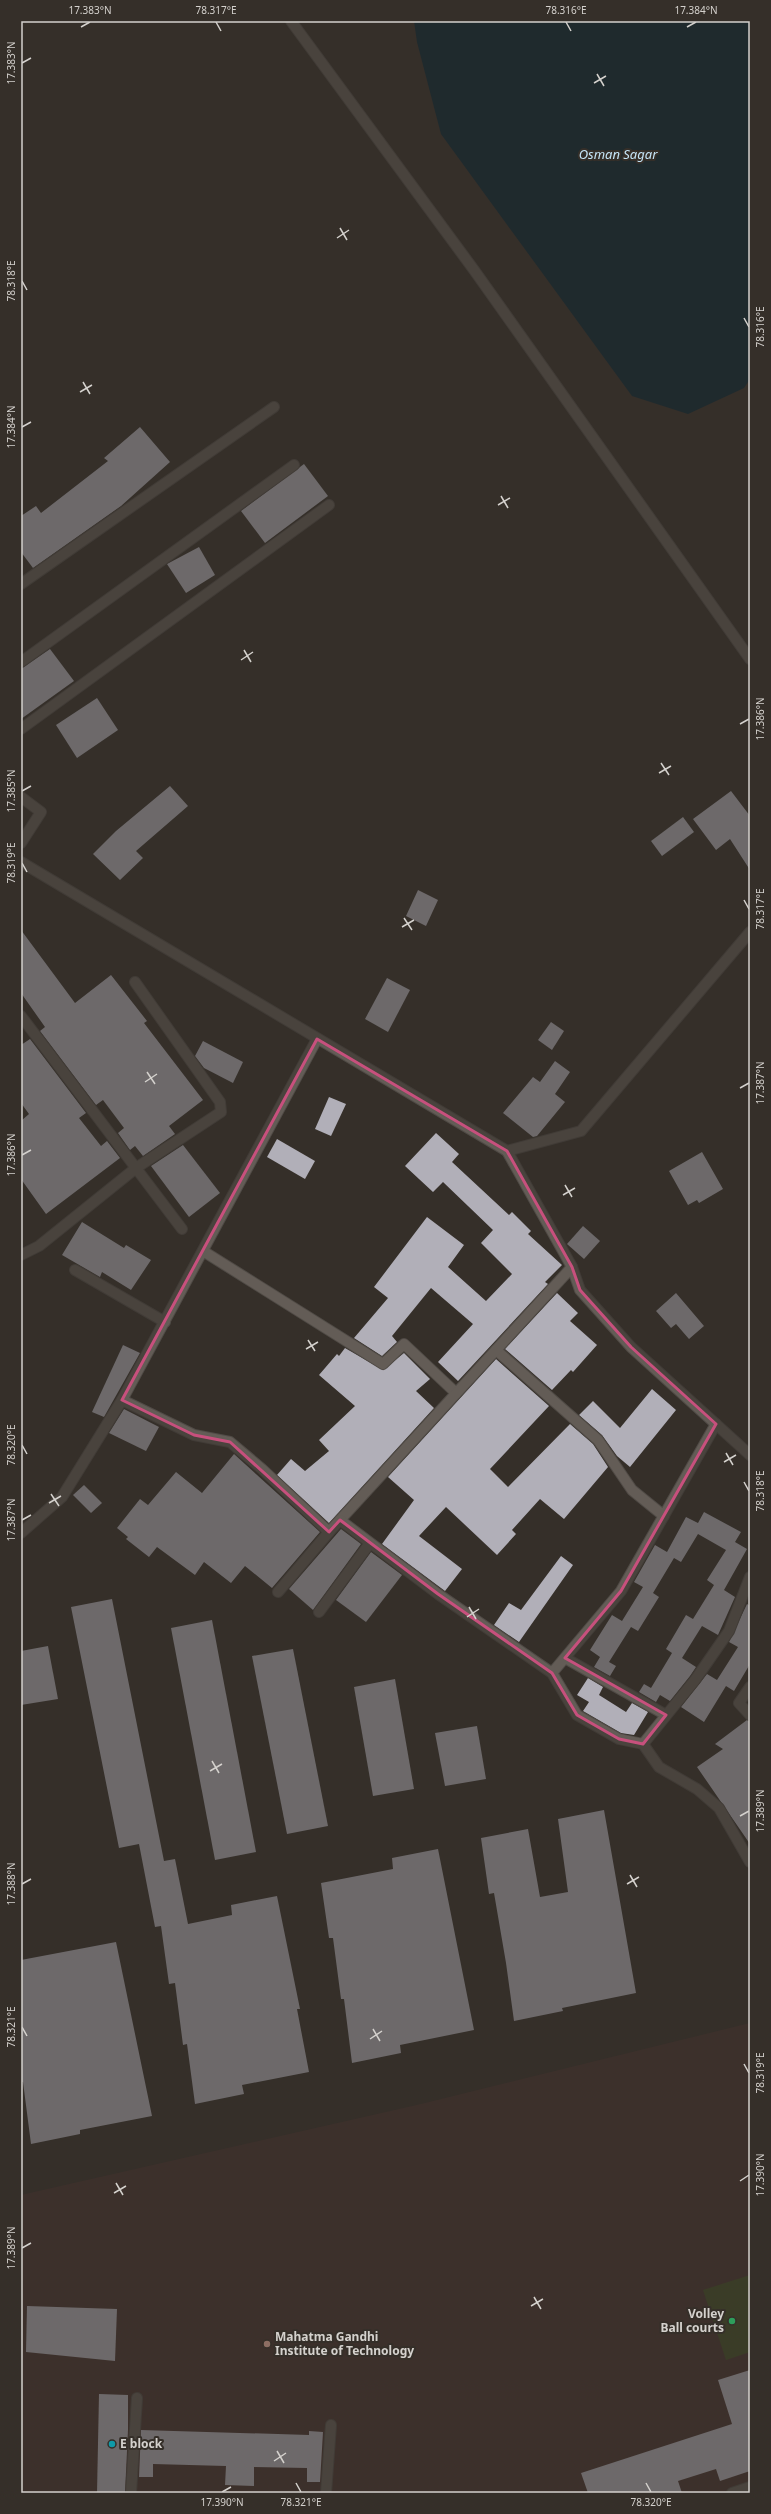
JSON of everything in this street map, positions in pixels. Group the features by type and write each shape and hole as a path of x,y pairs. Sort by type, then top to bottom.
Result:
{"street":[{"path":"291,21 474,270 750,659"},
{"path":"21,584 274,407"},
{"path":"21,662 294,465"},
{"path":"21,729 329,505"},
{"path":"21,796 41,812 21,843"},
{"path":"21,862 507,1151 572,1267 580,1290 631,1347 750,1455"},
{"path":"507,1151 581,1131 750,932"},
{"path":"21,1255 39,1246 136,1168 221,1112 220,1102 135,982"},
{"path":"21,1016 182,1229"},
{"path":"21,1533 62,1497 122,1400 317,1039"},
{"path":"203,1251 383,1364 404,1344 456,1394"},
{"path":"278,1592 328,1532 572,1267"},
{"path":"75,1270 165,1322"},
{"path":"496,1350 598,1440 632,1490 664,1516"},
{"path":"122,1400 194,1435 230,1442 262,1469 328,1532"},
{"path":"552,1673 621,1591 716,1424"},
{"path":"340,1520 438,1594 552,1673 577,1715 619,1739 643,1744 659,1767 698,1789 719,1808 750,1862"},
{"path":"319,1612 370,1543"},
{"path":"643,1744 695,1680 729,1631 750,1577"},
{"path":"565,1658 666,1716"},
{"path":"750,1686 739,1703 750,1715"},
{"path":"131,2493 137,2398"},
{"path":"326,2493 331,2425"},
{"path":"732,2493 750,2487"}],"highlighted area":[{"path":"317,1039 507,1151 572,1267 580,1290 631,1347 716,1424 621,1591 565,1658 666,1715 643,1744 619,1739 577,1715 552,1673 438,1594 340,1520 329,1532 230,1442 194,1435 122,1400"}],"shaded area":[{"path":"750,2023 750,2493 21,2493 21,2195 421,2104"}],"green space":[{"name":"Volley Ball courts","path":"750,2275 750,2352 726,2360 703,2290"}],"water":[{"name":"Osman Sagar","path":"414,21 750,21 750,379 744,388 688,414 632,396 441,134 417,42"}],"building":[{"path":"140,427 170,462 121,506 33,568 21,552 21,516 36,506 41,513 108,461 104,458"},
{"path":"304,464 328,496 265,543 241,511"},
{"path":"199,547 215,575 186,593 167,564"},
{"path":"50,649 74,681 21,719 21,669"},
{"path":"97,698 118,730 77,758 56,725"},
{"path":"170,786 188,806 136,851 143,858 120,880 93,854 116,831"},
{"path":"731,791 750,816 750,870 730,839 716,850 693,819"},
{"path":"683,817 694,832 662,856 651,841"},
{"path":"418,890 438,900 426,926 406,916"},
{"path":"21,930 75,1003 111,975 147,1021 144,1023 203,1100 169,1126 175,1134 143,1156 135,1146 130,1150 118,1133 124,1128 103,1100 96,1105 40,1031 45,1027 21,993"},
{"path":"387,978 410,990 388,1032 365,1019"},
{"path":"551,1022 564,1031 552,1050 538,1040"},
{"path":"30,1039 86,1113 79,1118 101,1146 107,1141 120,1158 46,1214 21,1179 21,1121 29,1114 21,1103 21,1045"},
{"path":"203,1041 243,1062 233,1083 204,1068 195,1056"},
{"path":"555,1061 570,1072 555,1094 565,1102 537,1136 533,1137 503,1113 533,1077 540,1082"},
{"path":"329,1097 346,1104 331,1136 315,1129"},
{"path":"436,1133 459,1154 452,1162 509,1215 512,1212 531,1231 528,1234 562,1265 545,1282 548,1284 458,1381 438,1362 473,1324 431,1288 392,1336 397,1342 382,1356 354,1338 388,1298 374,1287 427,1217 464,1245 448,1267 486,1301 512,1274 481,1243 493,1230 443,1182 433,1192 405,1166"},
{"path":"277,1139 315,1161 305,1179 267,1157"},
{"path":"183,1145 220,1193 189,1217 151,1166"},
{"path":"702,1152 723,1189 699,1203 697,1200 688,1205 669,1171"},
{"path":"82,1222 124,1248 126,1245 151,1260 131,1290 102,1272 100,1277 62,1255"},
{"path":"583,1226 600,1241 584,1259 567,1244"},
{"path":"557,1293 578,1313 570,1321 597,1345 573,1372 571,1370 552,1390 505,1349"},
{"path":"676,1293 704,1326 689,1339 676,1324 671,1328 656,1311"},
{"path":"123,1345 140,1353 104,1417 92,1412"},
{"path":"345,1348 383,1370 404,1353 430,1379 416,1391 434,1408 329,1523 277,1475 291,1459 305,1471 329,1451 319,1440 355,1406 319,1375 337,1354 339,1356"},
{"path":"496,1359 549,1406 490,1469 508,1487 570,1424 593,1444 608,1467 564,1519 540,1499 512,1530 516,1534 497,1555 446,1507 419,1536 462,1569 445,1591 382,1544 414,1500 388,1477"},
{"path":"652,1389 676,1410 630,1467 617,1456 602,1435 579,1415 593,1401 620,1428"},
{"path":"124,1409 159,1427 146,1451 109,1433"},
{"path":"234,1454 320,1532 272,1588 245,1566 231,1583 204,1562 195,1575 157,1547 149,1557 126,1539 128,1537 117,1528 140,1499 148,1505 176,1472 202,1493"},
{"path":"84,1485 102,1503 91,1513 73,1495"},
{"path":"704,1512 741,1532 735,1542 747,1549 724,1590 735,1597 718,1635 702,1626 682,1658 696,1667 690,1676 670,1701 660,1695 656,1702 639,1692 644,1684 651,1688 672,1653 666,1649 686,1615 693,1619 714,1585 707,1580 726,1550 698,1534 681,1562 674,1558 653,1593 659,1597 638,1631 631,1627 609,1662 616,1666 610,1676 594,1667 600,1657 590,1650 612,1615 622,1621 643,1587 634,1582 655,1545 667,1552 686,1517 698,1523"},
{"path":"341,1529 361,1544 313,1610 289,1589"},
{"path":"371,1552 402,1575 366,1622 336,1600"},
{"path":"561,1556 573,1565 519,1642 494,1625 509,1603 521,1610"},
{"path":"112,1599 164,1861 175,1859 188,1924 232,1915 231,1905 277,1896 300,2009 297,2009 309,2072 242,2085 244,2094 195,2104 187,2044 183,2045 175,1983 169,1984 161,1926 155,1927 139,1844 119,1848 71,1607"},
{"path":"747,1604 750,1606 750,1664 734,1691 726,1686 704,1722 681,1707 707,1674 717,1680 738,1647 729,1642"},
{"path":"212,1620 256,1852 215,1860 171,1628"},
{"path":"48,1646 58,1699 21,1705 21,1651"},
{"path":"293,1649 328,1826 287,1834 252,1656"},
{"path":"588,1678 603,1687 599,1695 626,1712 632,1703 648,1712 634,1735 621,1733 583,1711 589,1702 577,1695"},
{"path":"395,1679 414,1789 373,1796 354,1687"},
{"path":"747,1720 750,1721 750,1844 697,1767 723,1749 715,1744"},
{"path":"477,1726 486,1779 445,1786 435,1733"},
{"path":"604,1810 636,1993 562,2008 563,2011 514,2021 494,1893 489,1894 481,1838 528,1829 540,1897 568,1892 558,1819"},
{"path":"438,1849 474,2030 400,2045 401,2053 352,2063 344,1999 341,1999 333,1938 329,1938 321,1883 393,1869 392,1858"},
{"path":"116,1942 152,2116 80,2130 80,2134 31,2144 23,2082 21,2082 21,1960"},
{"path":"27,2306 117,2309 115,2361 26,2352"},
{"path":"750,2370 750,2471 720,2481 716,2469 678,2481 682,2493 588,2493 581,2473 732,2424 718,2380"},
{"name":"E block","path":"99,2394 128,2395 125,2493 97,2493"},
{"path":"141,2430 309,2435 309,2431 323,2432 320,2482 307,2482 307,2468 254,2467 254,2486 225,2485 226,2466 153,2464 153,2477 139,2477"}],"place":[{"name":"Volley Ball courts","path":"732,2321"},
{"name":"Mahatma Gandhi Institute of Technology","path":"267,2344"},
{"name":"E block","path":"112,2444"}]}
